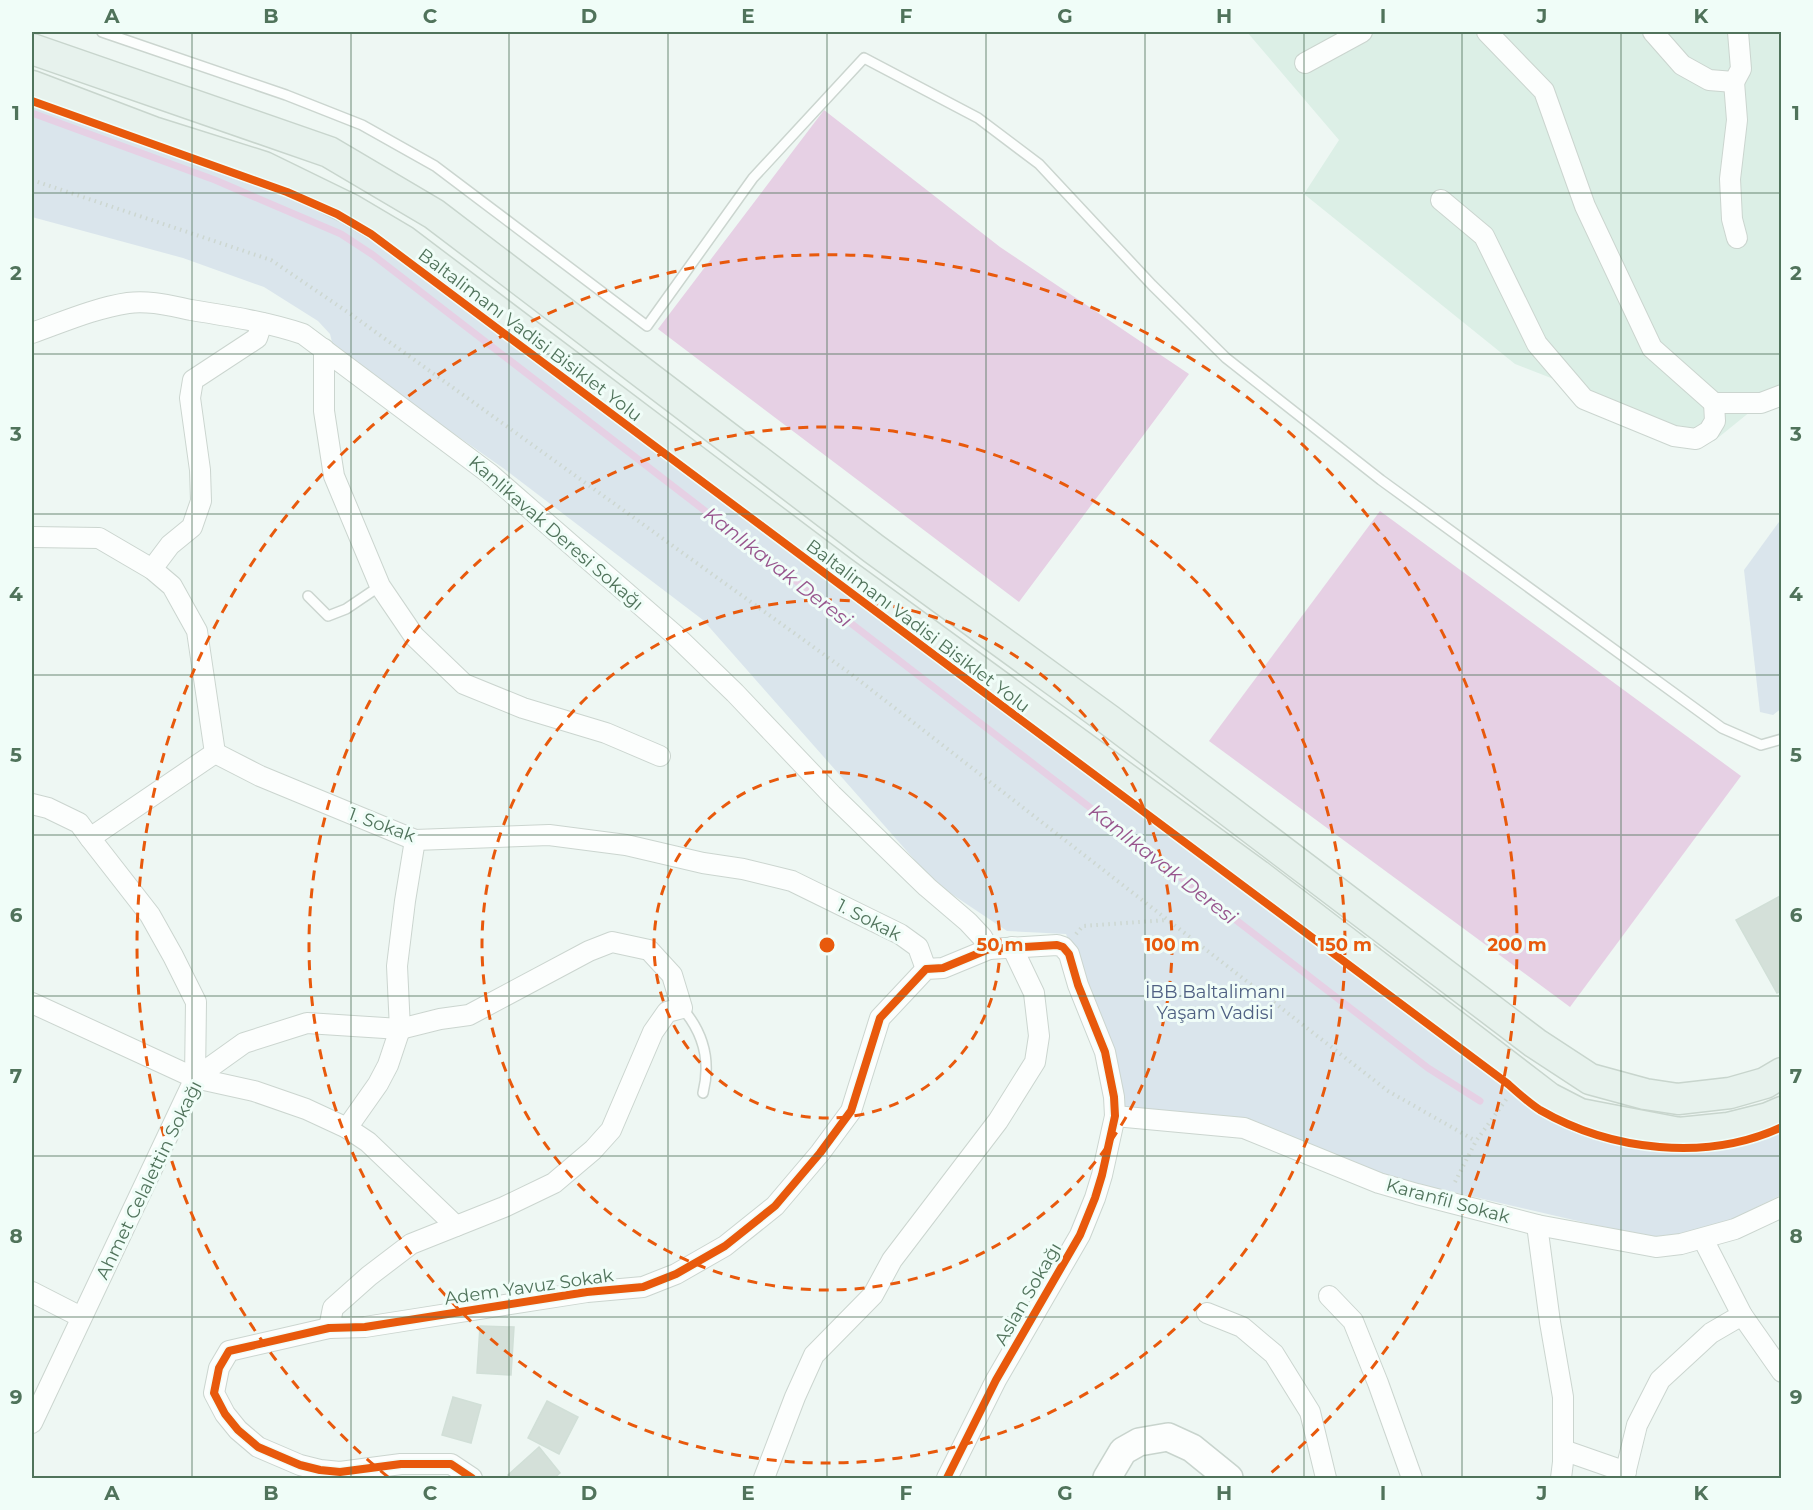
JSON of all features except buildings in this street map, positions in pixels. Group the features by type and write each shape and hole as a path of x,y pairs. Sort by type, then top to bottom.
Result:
{"main road":[{"path":"32,49 329,152 434,214 865,542 1109,720 1535,1043 1590,1079 1645,1094 1678,1099 1730,1093 1765,1083 1782,1073"},
{"path":"32,86 153,132 264,167 350,208 404,241 841,571 1250,869 1549,1098 1580,1113 1679,1133 1728,1128 1782,1112"}],"street":[{"path":"1305,63 1362,32"},
{"path":"1487,32 1544,91 1585,206 1652,348 1714,403 1761,403 1782,395"},
{"path":"1653,32 1682,65 1709,80 1734,82"},
{"path":"1737,238 1731,219 1730,179 1737,120 1734,82 1741,69 1738,32"},
{"path":"1441,200 1484,236 1537,344 1584,399 1674,436 1696,439 1709,431 1715,421 1714,403"},
{"name":"Kanlikavak Deresi Sokağı","path":"32,333 92,312 129,303 160,304 262,322 303,334 490,474 676,636 735,693 832,795 982,937 989,949"},
{"path":"152,569 171,545 192,527 201,501 200,470 190,398 193,380 257,338 262,322"},
{"path":"324,349 324,411 334,476 380,586 414,636 464,684 523,708 606,733 660,756"},
{"path":"32,537 99,538 152,569 172,586 197,631 216,753 90,838"},
{"name":"1. Sokak","path":"216,753 260,776 415,840 549,835 626,845 792,881 900,934 918,947 926,969"},
{"path":"32,804 48,808 79,823 150,915 196,1002 195,1078"},
{"path":"347,1128 378,1084 388,1065 400,1029 397,966 415,840"},
{"name":"Ahmet Celalettin Sokağı","path":"32,1423 195,1078 244,1043 307,1023 400,1029 440,1019 469,1015 589,951 612,942 649,950 672,975 682,1008"},
{"path":"926,969 943,968 989,949 1057,945 1063,947 1069,954 1078,985 1105,1052 1116,1116"},
{"path":"764,1479 795,1397 814,1355 873,1295 892,1260 998,1121 1035,1062 1039,1036 1034,993 1012,947"},
{"name":"Adem Yavuz Sokak","path":"472,1479 451,1464 401,1464 340,1472 320,1470 300,1465 258,1447 238,1430 225,1414 214,1392 219,1368 229,1351 329,1328 365,1327 587,1292 643,1287 676,1274 725,1246 775,1206 820,1154 851,1111 865,1059 880,1018 926,969"},
{"path":"32,1004 195,1078 254,1091 306,1108 347,1128 368,1142 456,1226"},
{"path":"329,1328 333,1308 369,1276 411,1244 504,1207 554,1183 593,1149 611,1130 653,1032 667,1012 682,1008"},
{"name":"Karanfil Sokak","path":"1116,1116 1244,1128 1379,1183 1538,1226 1656,1247 1703,1239 1735,1229 1782,1207"},
{"name":"Aslan Sokağı","path":"947,1479 996,1380 1080,1234 1095,1198 1116,1116"},
{"path":"1538,1226 1550,1322 1563,1397 1561,1479"},
{"path":"1703,1239 1742,1315 1782,1372"},
{"path":"32,1292 81,1317"},
{"path":"1329,1296 1353,1321 1412,1479"},
{"path":"1206,1313 1242,1328 1274,1354 1310,1412 1326,1479"},
{"path":"1563,1450 1625,1475 1637,1425 1660,1380 1711,1333 1742,1315"},
{"path":"1107,1479 1110,1470 1123,1451 1139,1442 1168,1437 1192,1448 1229,1479"}],"lane":[{"path":"102,32 286,95 362,125 435,166 647,326 753,178 864,58 978,118 1039,164 1152,285 1226,358 1381,480 1722,728 1761,746 1782,739"},
{"path":"308,596 328,616 346,609 380,586"},
{"path":"682,1008 694,1022 705,1052 703,1093"}],"path":[{"path":"32,180 271,260 352,315 851,674 1388,1091 1476,1141"},
{"path":"1063,947 1083,926 1168,920"},
{"path":"1445,1202 1476,1141 1523,1077"}],"shaded area":[{"path":"1247,32 1781,32 1781,395 1761,403 1714,441 1515,364 1304,194 1339,140"},
{"path":"824,110 1000,247 1189,374 1019,602 658,329"},
{"path":"1380,511 1741,776 1570,1007 1209,741"}],"green space":[{"name":"İBB Baltalimanı Yaşam Vadisi","path":"32,97 289,190 380,236 1566,1119 1781,1124 1781,1195 1715,1228 1658,1239 1393,1178 1247,1118 1122,1109 1116,1063 1066,934 1007,931 935,883 703,620 503,468 334,350 330,334 318,321 264,287 183,258 32,217"},
{"path":"1781,519 1782,708 1773,715 1760,712 1744,570"}],"waterway":[{"name":"Kanlıkavak Deresi","path":"32,113 215,180 341,234 373,255 1428,1068 1480,1101"}],"cycle path":[{"name":"Baltalimanı Vadisi Bisiklet Yolu","path":"32,101 287,192 337,214 371,234 1540,1110 1597,1135 1628,1143 1660,1147 1691,1148 1723,1145 1753,1138 1782,1127"},
{"path":"472,1478 451,1464 401,1464 340,1472 320,1470 300,1465 258,1447 238,1430 225,1414 214,1393 219,1368 229,1351 329,1328 365,1327 587,1292 643,1287 676,1274 725,1246 775,1206 820,1153 851,1111 880,1018 926,969 943,968 989,949 1057,945 1063,947 1069,954 1078,985 1105,1052 1114,1097 1115,1116 1102,1175 1080,1235 996,1380 947,1478"}]}
